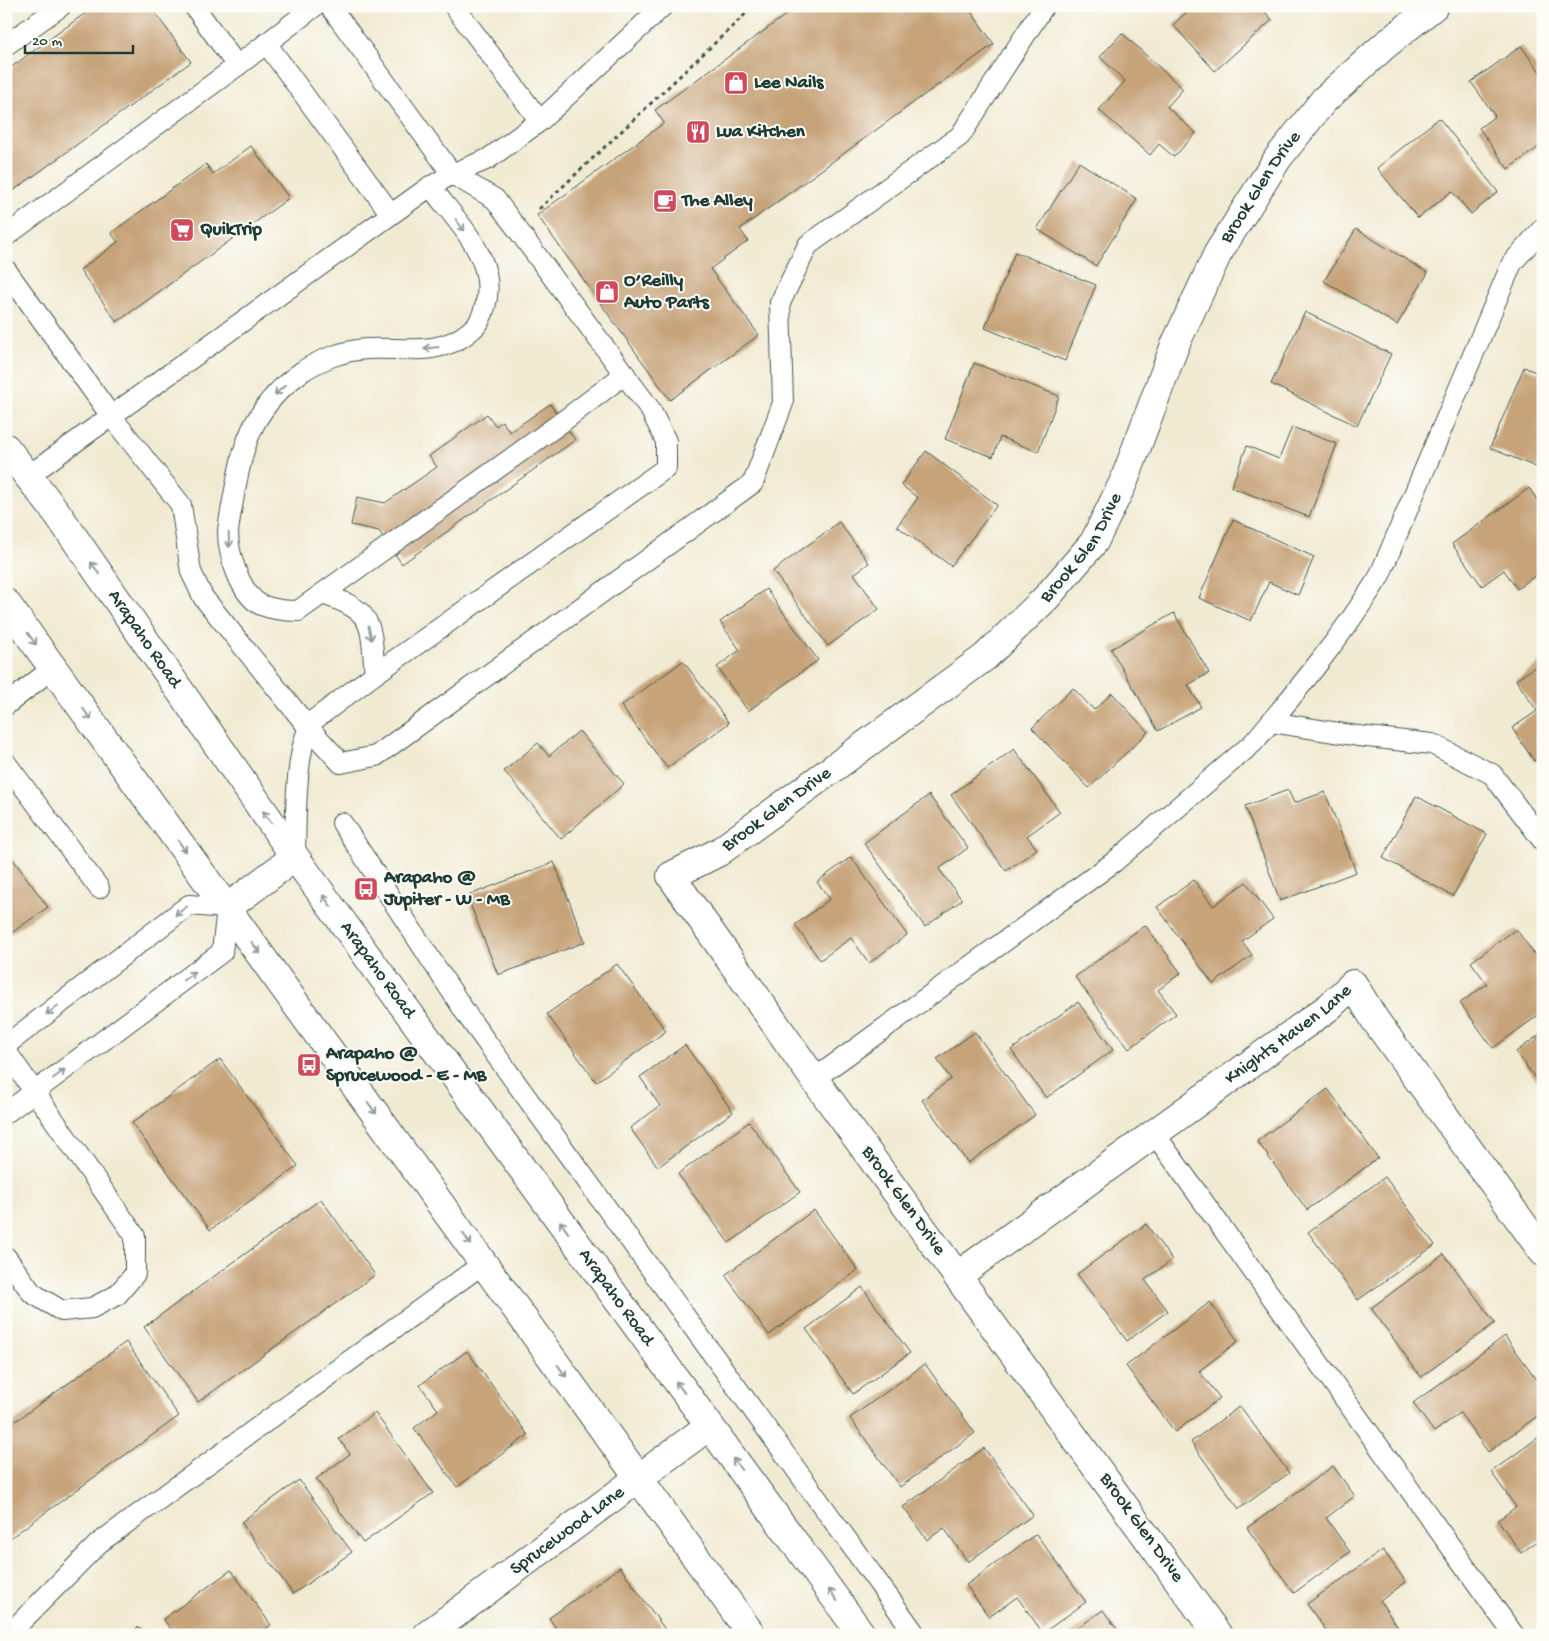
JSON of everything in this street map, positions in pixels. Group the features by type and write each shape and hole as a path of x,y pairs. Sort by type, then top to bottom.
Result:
{"street":[{"name":"Brook Glen Drive","path":"1218,1635 814,1078 671,876 719,852 985,657 1046,598 1094,542 1124,482 1174,345 1218,253 1278,158 1324,100 1384,46 1434,6"},
{"name":"Arapaho Road","path":"6,448 57,514 295,857 862,1635"},
{"path":"6,603 752,1635"},
{"path":"227,908 295,857"},
{"name":"Knights Haven Lane","path":"957,1276 1329,1007 1353,984 1375,1020 1543,1252"},
{"name":"Sprucewood Lane","path":"426,1635 709,1426"}],"lane":[{"path":"6,45 61,6"},
{"path":"194,6 237,66"},
{"path":"6,236 237,66 315,6"},
{"path":"295,857 298,781 308,727 375,674 666,468 666,441 650,409 625,374 495,198 452,174 330,6"},
{"path":"454,6 540,121"},
{"path":"28,476 430,186 488,158 540,121 663,6"},
{"path":"6,270 111,416 181,506 191,572 203,597 308,727 341,763 376,756 753,482 783,403 780,303 808,245 960,136 1044,6"},
{"path":"266,43 391,214"},
{"path":"430,186 476,246 486,268 489,294 479,324 463,337 440,347 409,351 366,349 332,356 301,372 275,394 256,423 241,455 228,531 230,556 241,582 259,604 277,611 298,611 562,422 625,374"},
{"path":"814,1078 1114,862 1253,743 1355,614 1379,577 1512,263 1543,228"},
{"path":"322,594 347,602 366,616 371,636 375,674"},
{"path":"6,705 54,668"},
{"path":"1271,722 1358,736 1432,744 1492,774 1543,841"},
{"path":"6,762 98,888"},
{"path":"342,823 468,1018 916,1635"},
{"path":"6,1045 189,905 227,908 222,952 6,1113"},
{"path":"6,1051 36,1091 135,1236 135,1274 117,1295 92,1308 62,1311 32,1293 6,1257"},
{"path":"1154,1133 1514,1635"},
{"path":"8,1635 99,1543 484,1263"}],"path":[{"path":"539,209 754,6"},
{"path":"783,6 788,13"}],"building":[{"path":"95,6 150,6 191,62 6,196 6,71"},
{"path":"798,6 967,6 994,44 740,229 748,241 710,269 759,335 670,400 537,215 664,123 655,110"},
{"path":"1193,6 1260,6 1272,20 1215,71 1173,25"},
{"path":"1122,33 1183,89 1167,107 1196,133 1174,157 1159,144 1150,155 1099,110 1125,81 1100,57"},
{"path":"1521,46 1543,76 1543,144 1508,169 1479,128 1495,116 1471,82"},
{"path":"1439,118 1498,192 1471,214 1452,191 1418,218 1377,168"},
{"path":"251,146 289,198 117,322 80,270 118,242 111,233 206,164 213,174"},
{"path":"1079,162 1137,199 1096,266 1037,229"},
{"path":"1356,229 1428,273 1397,325 1324,281"},
{"path":"1015,252 1096,285 1065,361 985,328"},
{"path":"1305,312 1391,354 1357,426 1271,384"},
{"path":"974,363 1059,396 1038,452 1000,437 993,457 945,439"},
{"path":"1524,367 1543,375 1543,470 1490,448"},
{"path":"550,404 575,440 402,564 379,531 351,525 357,497 385,503 437,467 429,456 487,414 496,426 502,421 510,432"},
{"path":"1292,427 1337,444 1309,517 1231,487 1247,446 1279,459"},
{"path":"926,451 997,505 951,566 897,526 918,498 901,485"},
{"path":"1529,488 1543,508 1543,570 1517,589 1504,570 1482,586 1452,544"},
{"path":"1233,520 1314,557 1298,595 1269,582 1251,621 1199,598"},
{"path":"839,522 869,563 854,574 879,609 828,646 773,571"},
{"path":"766,589 818,660 748,711 717,667 740,650 720,622"},
{"path":"1174,613 1209,673 1188,685 1201,707 1158,731 1111,649"},
{"path":"683,661 729,723 667,768 621,706"},
{"path":"1543,661 1543,755 1534,761 1512,728 1537,711 1516,680"},
{"path":"1073,688 1094,710 1112,693 1148,732 1089,788 1032,728"},
{"path":"579,731 624,784 561,839 504,771 538,743 549,756"},
{"path":"1014,749 1060,812 1027,836 1037,849 1006,871 951,795"},
{"path":"1288,790 1294,803 1325,792 1356,872 1280,901 1245,806"},
{"path":"929,795 968,848 939,869 962,900 925,927 864,843"},
{"path":"1416,796 1487,834 1453,896 1383,858"},
{"path":"6,850 48,907 6,937"},
{"path":"851,857 907,935 869,963 851,938 820,960 795,925 830,899 817,882"},
{"path":"554,862 585,942 498,975 467,896"},
{"path":"1194,880 1213,906 1246,882 1273,919 1242,941 1252,955 1213,984 1157,907"},
{"path":"1145,925 1181,973 1158,990 1176,1014 1129,1049 1075,977"},
{"path":"1516,929 1543,966 1543,1012 1493,1048 1460,1003 1487,984 1471,962"},
{"path":"617,964 666,1031 596,1082 547,1014"},
{"path":"1078,1002 1113,1050 1046,1098 1011,1050"},
{"path":"975,1032 1035,1115 968,1163 922,1100 951,1079 937,1059"},
{"path":"1543,1032 1543,1089 1516,1052"},
{"path":"685,1045 733,1112 658,1167 630,1128 660,1106 640,1077"},
{"path":"220,1059 298,1166 210,1230 132,1123"},
{"path":"1328,1089 1378,1158 1307,1210 1257,1141"},
{"path":"749,1122 800,1192 729,1243 678,1174"},
{"path":"1385,1177 1435,1245 1358,1300 1308,1232"},
{"path":"321,1199 375,1275 198,1402 144,1327"},
{"path":"814,1210 858,1270 769,1335 725,1275"},
{"path":"1146,1224 1172,1260 1145,1280 1168,1311 1127,1341 1077,1274"},
{"path":"1444,1254 1495,1323 1421,1377 1371,1308"},
{"path":"862,1287 910,1353 853,1394 806,1329"},
{"path":"1210,1302 1238,1341 1199,1371 1220,1398 1175,1432 1126,1366"},
{"path":"1505,1336 1543,1388 1543,1412 1488,1452 1460,1413 1434,1432 1413,1403"},
{"path":"126,1342 179,1416 6,1541 6,1428"},
{"path":"467,1351 528,1435 457,1487 414,1428 438,1410 420,1385"},
{"path":"925,1364 975,1433 900,1487 850,1418"},
{"path":"1240,1406 1289,1473 1239,1509 1191,1442"},
{"path":"375,1413 433,1493 363,1543 316,1479 350,1454 339,1439"},
{"path":"1543,1434 1543,1537 1521,1553 1498,1520 1516,1507 1491,1472"},
{"path":"984,1448 1033,1515 968,1562 944,1528 927,1540 903,1507"},
{"path":"1333,1466 1355,1496 1326,1518 1350,1552 1294,1593 1247,1528"},
{"path":"299,1480 352,1552 293,1594 241,1522"},
{"path":"1036,1534 1086,1602 1043,1633 1017,1597 989,1617 966,1585"},
{"path":"1383,1550 1406,1582 1380,1601 1403,1635 1329,1635 1307,1604"},
{"path":"620,1567 669,1635 561,1635 549,1618"},
{"path":"231,1570 271,1625 258,1635 175,1635 163,1619"},
{"path":"1103,1610 1121,1635 1068,1635"},
{"path":"138,1627 144,1635 129,1635"}],"place":[{"name":"Lee Nails","path":"736,83"},
{"name":"Lua Kitchen","path":"698,132"},
{"name":"The Alley","path":"665,201"},
{"name":"QuikTrip","path":"182,230"},
{"name":"O’Reilly Auto Parts","path":"607,292"},
{"name":"Arapaho @ Jupiter - W - MB","path":"366,889"},
{"name":"Arapaho @ Sprucewood - E - MB","path":"309,1065"}]}
